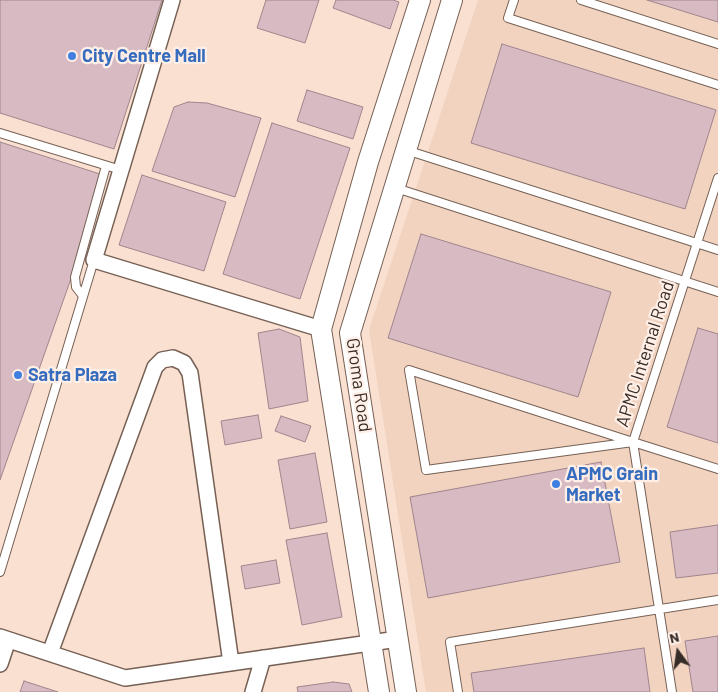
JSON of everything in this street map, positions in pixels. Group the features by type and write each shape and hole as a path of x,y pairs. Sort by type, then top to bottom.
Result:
{"main road":[{"name":"Groma Road","path":"379,692 321,329 368,162 420,0"},
{"name":"Groma Road","path":"406,692 350,333 452,0"},
{"path":"368,162 396,180"}],"street":[{"path":"172,0 114,168 94,260 321,329"},
{"path":"50,653 155,367 162,360 173,358 184,363 190,373 231,663"},
{"path":"0,664 4,638 50,653 123,685 231,663 398,639"},
{"path":"253,692 263,658"}],"lane":[{"path":"514,0 508,18 718,85"},
{"path":"581,0 718,44"},
{"path":"0,134 114,168 75,276 76,287 83,296"},
{"path":"405,150 718,250"},
{"name":"APMC Internal Road","path":"672,692 633,442 718,178"},
{"path":"396,180 718,292"},
{"path":"0,572 94,260"},
{"path":"633,442 426,470 409,370 718,469"},
{"path":"458,692 450,642 718,600"}],"shaded area":[{"name":"APMC Grain Market","path":"478,0 718,0 718,692 426,692 369,330"}],"building":[{"name":"City Centre Mall","path":"0,0 162,0 114,149 0,113"},
{"path":"266,0 319,0 305,43 257,28"},
{"path":"336,0 393,0 399,2 390,29 333,8"},
{"path":"647,0 718,0 718,22"},
{"path":"502,44 716,110 685,209 471,143"},
{"path":"307,90 363,107 353,139 297,121"},
{"path":"188,102 207,103 261,118 235,197 152,171 174,107"},
{"path":"272,123 350,148 300,299 223,274"},
{"name":"Satra Plaza","path":"0,142 100,174 74,270 0,480"},
{"path":"142,175 226,202 204,271 119,245"},
{"path":"421,234 611,292 578,397 388,338"},
{"path":"698,328 718,334 718,443 667,427"},
{"path":"279,329 300,337 308,401 269,409 258,333"},
{"path":"258,415 262,438 225,445 221,421"},
{"path":"281,416 311,426 305,442 275,431"},
{"path":"315,453 327,522 290,529 278,460"},
{"path":"601,462 620,562 428,598 410,497"},
{"path":"718,525 718,573 676,578 670,532"},
{"path":"327,533 342,617 302,625 286,540"},
{"path":"276,560 280,583 245,589 241,566"},
{"path":"718,636 718,692 693,692 685,641"},
{"path":"644,648 650,692 474,692 471,673"},
{"path":"24,681 58,692 20,692"},
{"path":"333,682 349,684 352,692 298,692 297,687"}],"place":[{"name":"City Centre Mall","path":"72,56"},
{"name":"Satra Plaza","path":"18,375"},
{"name":"APMC Grain Market","path":"556,484"}]}
